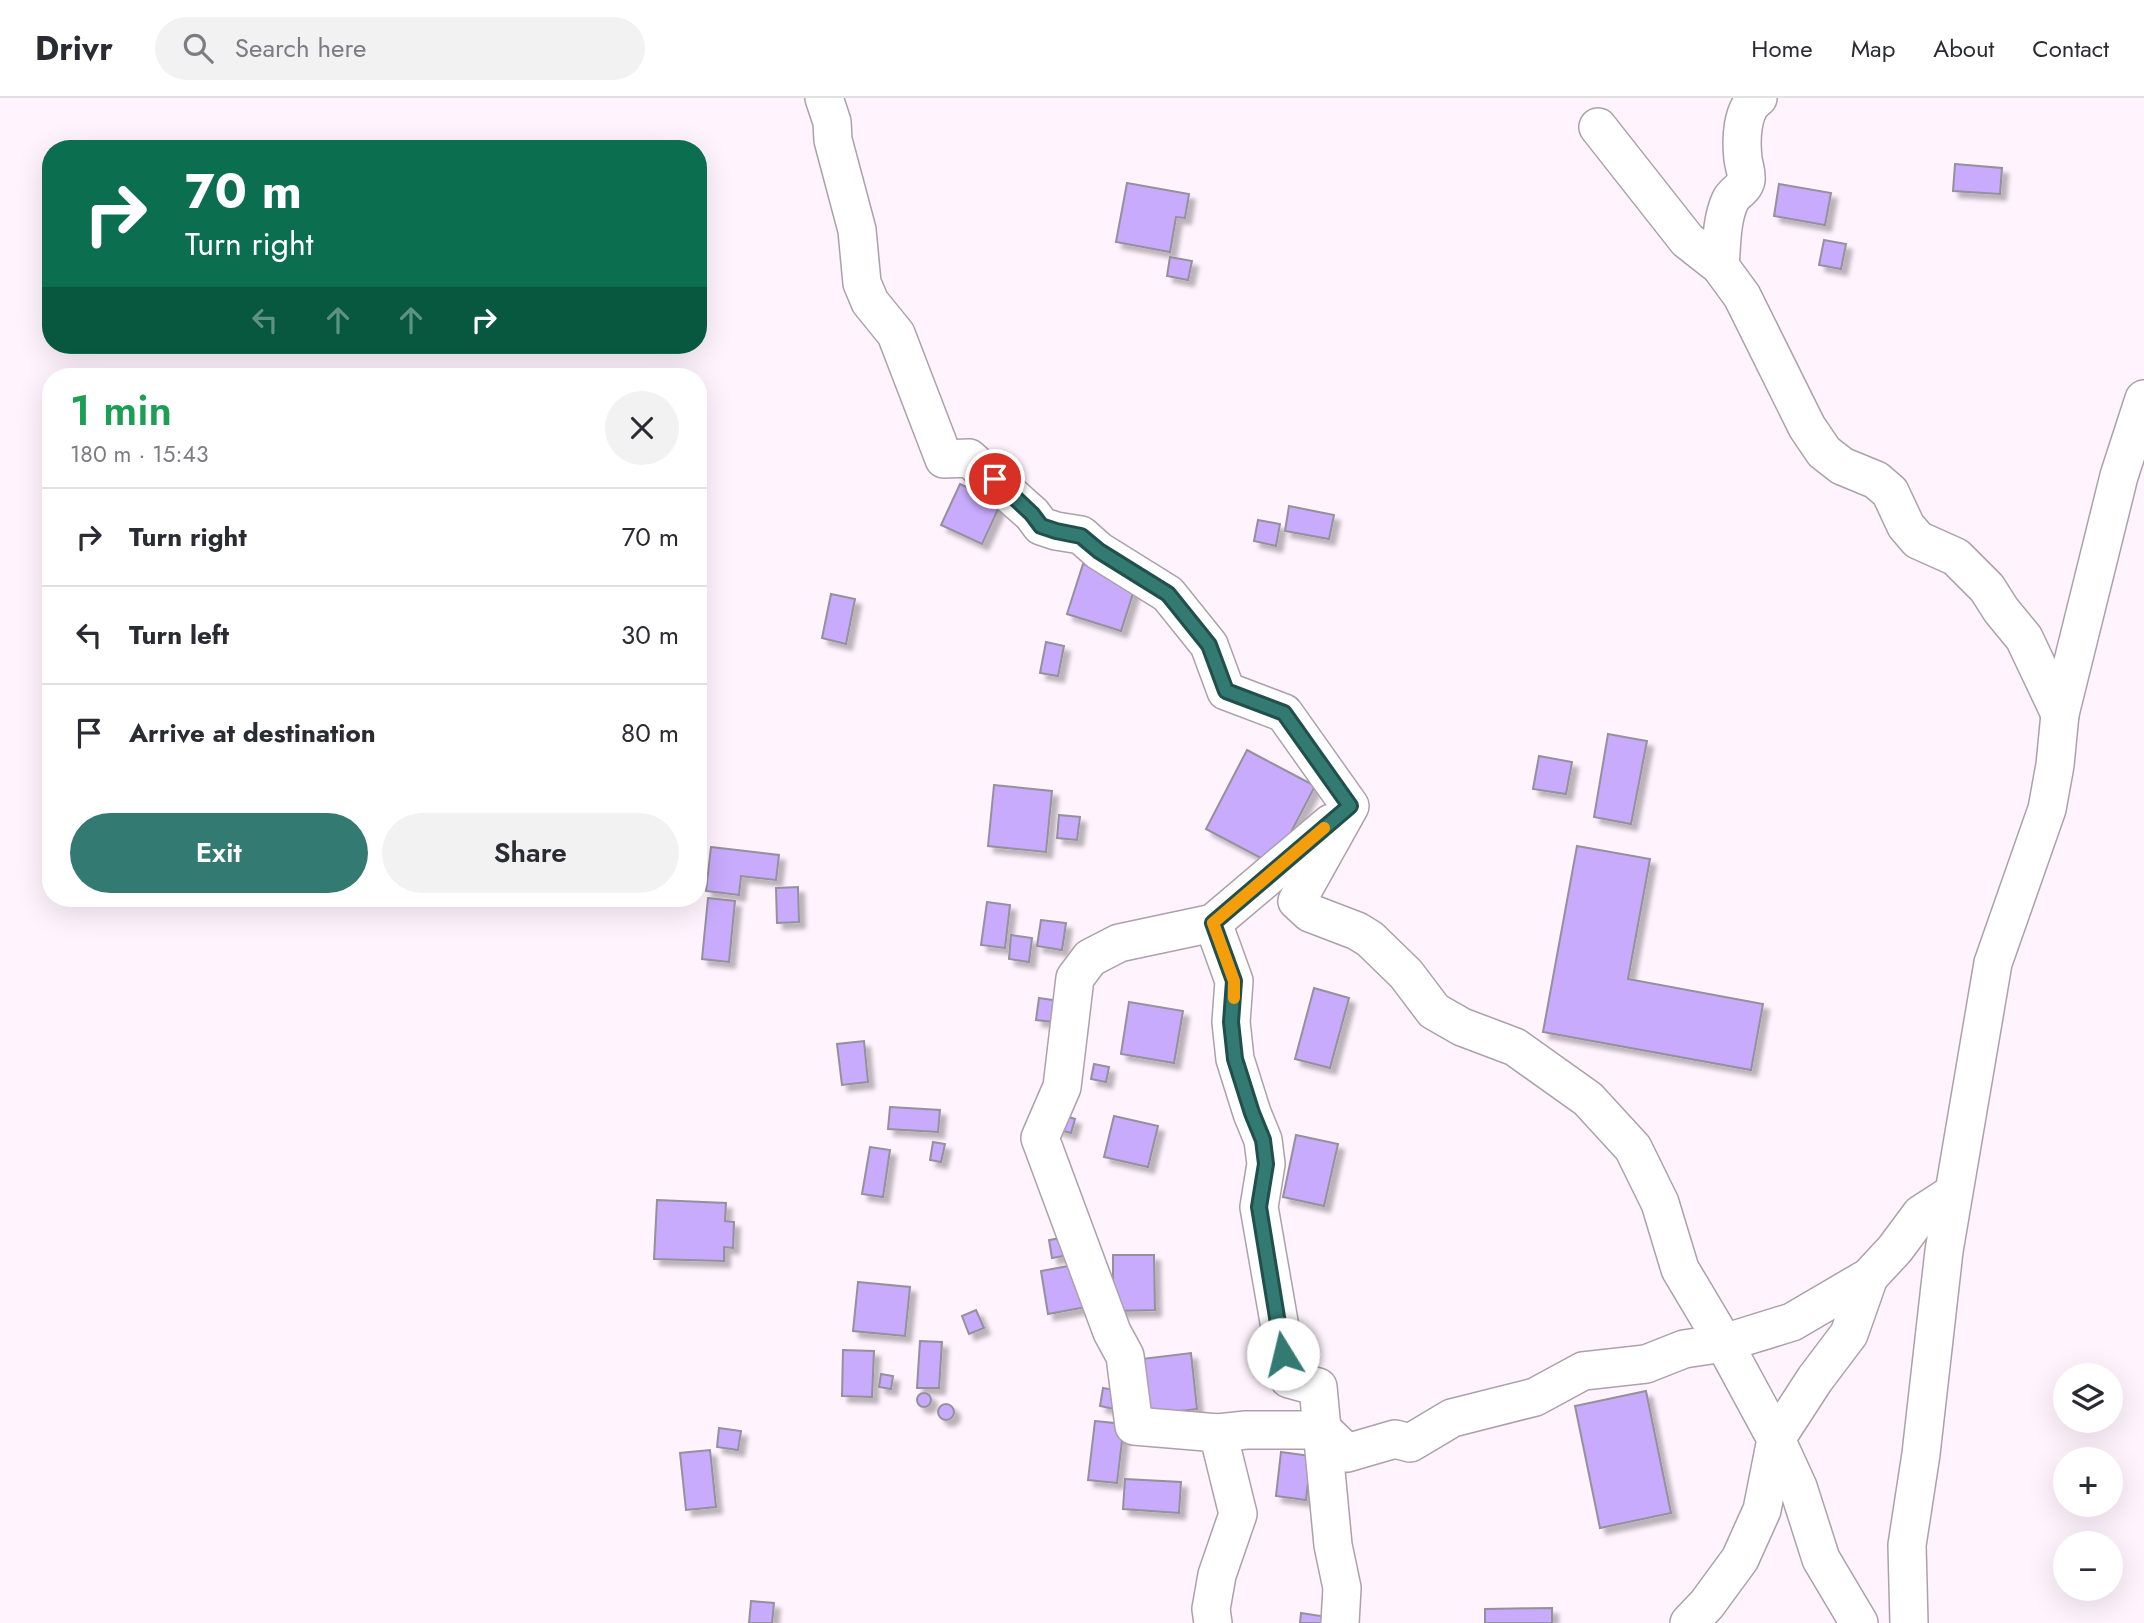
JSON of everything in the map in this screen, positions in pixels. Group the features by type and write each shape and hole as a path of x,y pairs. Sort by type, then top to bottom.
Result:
{"street":[{"path":"824,98 857,230 862,284 870,302 896,334 944,459 969,458 1032,514 1041,526 1081,536 1099,551 1168,594 1209,645 1226,691 1284,713 1350,806"},
{"path":"1720,266 1723,229 1730,199 1743,188 1746,178 1743,158 1744,124 1753,101 1758,98"},
{"path":"1598,127 1687,240 1720,266 1742,296 1807,427 1824,452 1842,466 1876,480 1890,492 1906,526 1918,540 1956,557 1987,588 2024,638 2060,714"},
{"path":"1909,1623 1906,1545 1921,1454 1952,1194 1993,963 2047,809 2060,714 2119,476 2144,399"},
{"path":"1350,806 1213,923 1119,943 1090,958 1075,978 1062,1087 1040,1138 1112,1332 1125,1356 1134,1426 1217,1433 1246,1430 1323,1430 1347,1453 1395,1439 1410,1443 1452,1418 1535,1397 1584,1371 1646,1364 1684,1349 1724,1343 1792,1322 1869,1277 1895,1250 1921,1214 1952,1194"},
{"path":"1350,806 1297,901 1310,913 1357,930 1370,939 1406,974 1434,1011 1462,1027 1515,1046 1588,1099 1633,1148 1660,1203 1680,1269 1776,1439 1798,1487 1821,1559 1859,1623"},
{"path":"1213,923 1234,981 1231,1022 1235,1059 1263,1140 1266,1164 1259,1207 1283,1354 1289,1379 1318,1387 1332,1545 1342,1588 1340,1623"},
{"path":"1895,1250 1944,1251"},
{"path":"1689,1623 1707,1604 1740,1559 1762,1510 1776,1439 1815,1379 1849,1334 1869,1277"},
{"path":"1213,1623 1211,1608 1217,1575 1238,1514 1217,1433"}],"building":[{"path":"1955,164 2002,168 2000,194 1953,191"},
{"path":"1127,183 1189,194 1185,218 1176,217 1170,252 1116,242"},
{"path":"1779,184 1831,193 1825,225 1774,216"},
{"path":"1824,240 1846,244 1841,269 1819,265"},
{"path":"1170,257 1192,261 1188,280 1167,276"},
{"path":"960,484 1001,503 982,544 941,525"},
{"path":"1289,506 1334,515 1329,539 1285,531"},
{"path":"1258,520 1280,524 1276,546 1254,541"},
{"path":"1083,564 1137,581 1121,631 1067,614"},
{"path":"831,594 855,599 846,644 822,638"},
{"path":"1046,642 1064,646 1058,676 1040,673"},
{"path":"1608,734 1647,741 1631,824 1594,817"},
{"path":"1247,750 1315,786 1274,865 1206,829"},
{"path":"1539,756 1572,762 1566,794 1533,789"},
{"path":"994,785 1052,791 1046,852 988,846"},
{"path":"1059,815 1080,817 1077,840 1057,838"},
{"path":"1577,846 1650,859 1628,979 1763,1004 1751,1070 1543,1032"},
{"path":"711,847 779,855 776,880 741,876 739,895 707,891"},
{"path":"798,887 799,922 777,923 776,888"},
{"path":"708,898 735,901 729,962 702,959"},
{"path":"987,902 1010,905 1005,948 981,945"},
{"path":"1041,920 1066,923 1062,950 1037,946"},
{"path":"1011,935 1032,938 1029,962 1009,959"},
{"path":"1314,988 1349,998 1330,1068 1295,1059"},
{"path":"1039,998 1067,1002 1064,1023 1036,1020"},
{"path":"1129,1002 1183,1011 1174,1063 1121,1054"},
{"path":"864,1041 868,1082 842,1085 837,1044"},
{"path":"1094,1064 1109,1067 1106,1082 1091,1079"},
{"path":"890,1107 940,1110 938,1132 888,1129"},
{"path":"1060,1114 1075,1119 1071,1133 1056,1129"},
{"path":"1114,1116 1158,1126 1148,1167 1104,1157"},
{"path":"1296,1135 1338,1144 1324,1206 1283,1197"},
{"path":"933,1142 945,1144 941,1162 930,1160"},
{"path":"870,1147 890,1150 883,1197 862,1194"},
{"path":"657,1200 726,1203 725,1221 734,1222 733,1248 724,1247 724,1261 654,1259"},
{"path":"1071,1236 1074,1254 1052,1258 1049,1240"},
{"path":"1113,1255 1154,1255 1155,1310 1113,1311"},
{"path":"1079,1264 1086,1307 1048,1314 1041,1271"},
{"path":"858,1282 910,1287 905,1336 853,1331"},
{"path":"976,1310 984,1328 969,1334 962,1316"},
{"path":"920,1341 942,1342 939,1388 917,1388"},
{"path":"843,1350 874,1351 872,1397 842,1396"},
{"path":"1191,1353 1197,1409 1139,1416 1133,1360"},
{"path":"881,1374 893,1376 891,1389 879,1387"},
{"path":"1103,1388 1128,1392 1124,1411 1100,1406"},
{"path":"1646,1391 1671,1513 1600,1528 1575,1406"},
{"path":"924,1393 929,1395 929,1405 924,1407 919,1405 917,1400 919,1395"},
{"path":"946,1404 952,1406 952,1418 946,1420 940,1418 938,1412 940,1406"},
{"path":"1095,1421 1124,1424 1117,1483 1088,1480"},
{"path":"719,1428 741,1431 738,1450 717,1447"},
{"path":"710,1450 716,1507 686,1510 680,1453"},
{"path":"1281,1452 1311,1456 1306,1500 1276,1496"},
{"path":"1125,1479 1181,1482 1179,1513 1123,1509"},
{"path":"751,1601 774,1603 772,1623 749,1623"},
{"path":"1552,1608 1552,1623 1485,1623 1485,1609"},
{"path":"1301,1613 1334,1618 1334,1623 1300,1623"}],"slow traffic":[{"path":"1234,998 1234,981 1213,923 1324,828"}],"route":[{"path":"995,479 1041,526 1081,536 1099,551 1168,594 1209,645 1226,691 1284,713 1350,806 1213,923 1234,981 1231,1022 1235,1059 1263,1140 1266,1164 1259,1207 1283,1354"}]}
